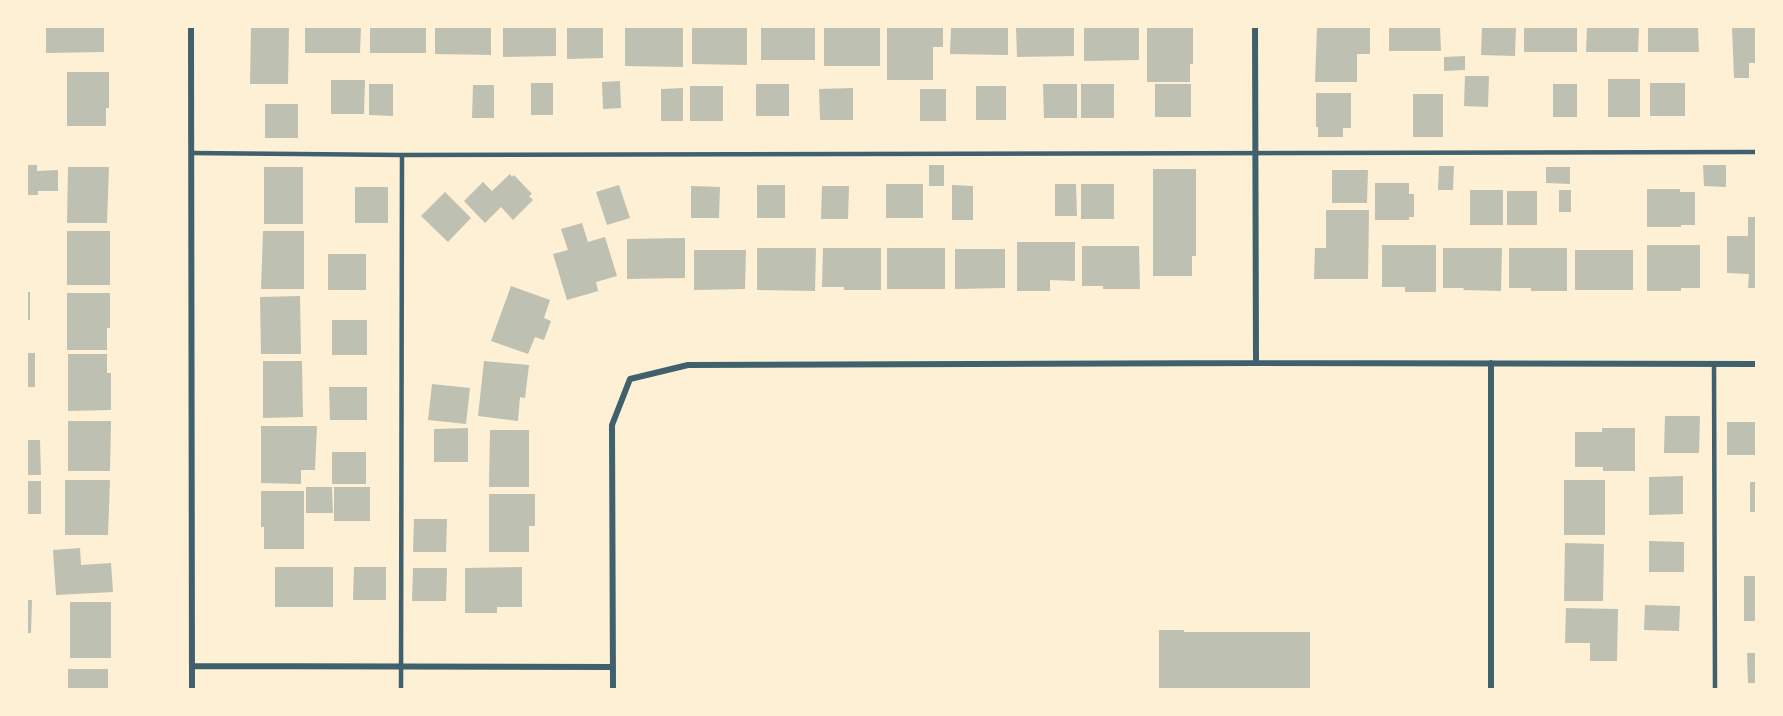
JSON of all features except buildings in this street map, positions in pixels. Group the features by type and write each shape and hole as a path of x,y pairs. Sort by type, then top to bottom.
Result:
{"street":[{"path":"191,27 192,689"},
{"path":"1255,27 1256,363"},
{"path":"1491,363 1491,689"},
{"path":"613,689 612,425 630,379 688,365 1756,364"},
{"path":"192,666 613,668"}],"lane":[{"path":"191,153 402,155 1756,152"},
{"path":"401,689 402,155"},
{"path":"1714,364 1715,689"}]}
